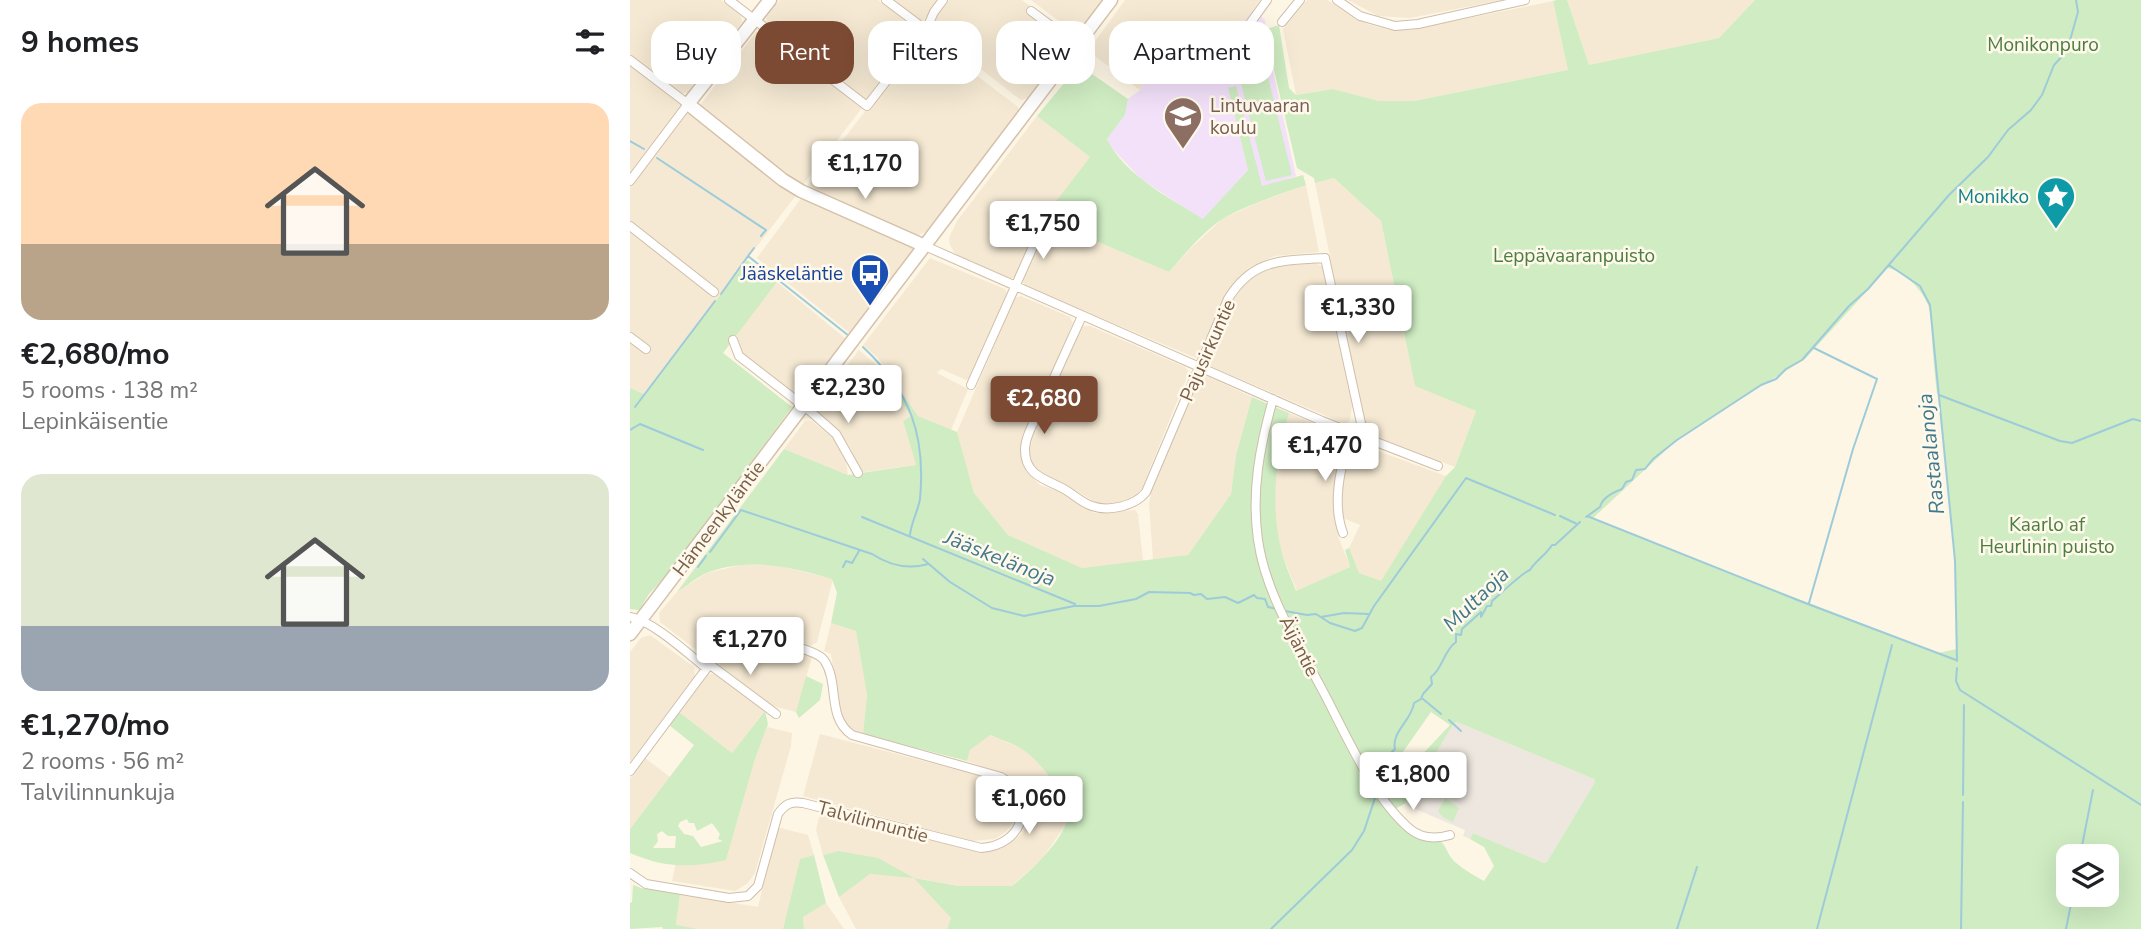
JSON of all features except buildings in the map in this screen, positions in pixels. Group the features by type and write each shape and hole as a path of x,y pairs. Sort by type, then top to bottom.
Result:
{"street":[{"path":"729,0 867,106 884,84"},
{"path":"630,181 770,0"},
{"path":"886,0 914,21"},
{"path":"931,21 943,0"},
{"name":"Hämeenkyläntie","path":"1095,21 1111,0"},
{"path":"1252,21 1267,0"},
{"path":"1282,22 1300,0"},
{"path":"1337,0 1360,16 1395,26 1418,24 1525,0"},
{"path":"1031,11 1045,21"},
{"path":"630,60 783,180 797,188 1015,287 1273,399 1438,466"},
{"name":"Hämeenkyläntie","path":"630,635 635,618 804,406 1048,84"},
{"path":"971,385 1045,220"},
{"path":"630,226 714,292"},
{"name":"Pajusirkuntie","path":"1082,316 1030,431 1025,453 1031,470 1037,476 1091,506 1115,507 1137,501 1146,492 1226,303 1234,289 1248,275 1276,261 1325,258 1364,437"},
{"path":"630,337 646,349"},
{"path":"733,340 738,356 836,433 858,473"},
{"name":"Äijäntie","path":"1273,399 1256,473 1255,500 1259,543 1275,595 1357,757 1377,789 1402,821 1416,833 1432,838 1450,835"},
{"path":"1343,533 1339,522 1340,472 1350,432"},
{"path":"635,618 776,714"},
{"name":"Talvilinnuntie","path":"630,873 641,882 653,886 729,898 748,896 758,886 783,806 796,802 981,848 999,845 1018,827 1022,808 1018,793 1001,778 856,737 847,732 836,714 826,664 818,654 762,640 744,639 728,643 707,666"},
{"path":"630,771 707,666"}],"shaded area":[{"path":"630,0 721,0 741,16 742,22 741,23 741,21 651,21 651,71 630,55"},
{"path":"780,0 878,0 906,21 868,21 868,84 880,84 868,99 862,99 842,84 854,84 854,21 766,21"},
{"path":"892,0 939,0 923,21"},
{"path":"949,0 1022,0 1031,7 1028,13 1038,21 996,21 996,81 982,70 982,21 933,21"},
{"path":"1031,0 1104,0 1089,21 1059,21"},
{"path":"1125,0 1260,0 1245,21 1110,21"},
{"path":"1307,0 1327,0 1367,24 1390,30 1411,30 1553,1 1568,70 1414,101 1379,101 1333,89 1296,95 1283,29"},
{"path":"1348,0 1502,0 1410,18 1378,16"},
{"path":"1567,0 1755,0 1719,38 1589,65"},
{"path":"1253,10 1265,21 1245,21"},
{"path":"1109,22 1109,67 1095,56 1095,41"},
{"path":"755,33 755,84 831,84 862,108 802,186 702,109 701,104 716,84 741,84 741,52"},
{"path":"630,65 651,84 655,84 797,194 644,394 630,388"},
{"path":"1274,76 1296,176 1262,187 1228,88 1248,170 1203,220 1141,179 1111,147 1107,139 1125,115 1128,99 1145,84 1274,84"},
{"path":"982,80 1018,107 1018,112 929,231 915,236 806,188 866,110 871,109 890,84 982,84"},
{"path":"668,84 694,84 687,93 680,93"},
{"path":"1000,84 1040,84 1030,98 1021,100"},
{"path":"1132,84 1145,84 1140,90"},
{"path":"1037,116 1090,157 1038,226 1017,276 1010,279 962,259 954,252 949,238 957,221"},
{"path":"1334,178 1381,221 1415,386 1476,411 1455,467 1378,437 1371,433 1364,423 1315,183"},
{"path":"1306,185 1319,252 1275,256 1250,267 1232,285 1196,358 1025,286 1023,281 1044,231 1051,222 1169,272 1222,219"},
{"path":"802,197 912,245 914,252 851,334 757,258"},
{"path":"930,258 1005,289 1007,294 971,379 966,380 941,369 937,373 968,389 951,430 918,416 878,358 863,345"},
{"path":"1315,263 1322,266 1352,406 1350,420 1345,424 1212,367 1207,361 1232,302 1243,284 1269,267"},
{"path":"777,282 846,339 800,397 742,354 737,342 737,333"},
{"path":"1021,296 1070,317 1073,323 1027,431 1021,453 1026,471 1040,485 1062,492 1094,513 1135,510 1138,514 1143,561 1082,568 1008,535 974,493 957,432 1015,298"},
{"path":"1082,326 1090,326 1185,367 1189,372 1142,488 1131,500 1105,505 1095,502 1063,483 1047,478 1035,468 1029,453 1033,436"},
{"path":"859,350 874,363 911,416 903,421 916,465 858,473 851,449 837,430 816,412 817,405"},
{"path":"1207,376 1252,397 1236,455 1231,494 1188,555 1153,560 1149,504 1152,487 1197,380"},
{"path":"1289,413 1342,436 1344,440 1335,475 1334,512 1338,536 1350,567 1297,591 1281,552 1275,519 1275,482"},
{"path":"805,421 812,421 833,438 845,456 848,475 784,449"},
{"path":"1359,444 1446,476 1381,582 1359,573 1349,548 1360,525 1343,518 1343,479 1349,451"},
{"path":"745,564 776,565 833,579 817,642 809,647 764,635 749,634 734,637 703,655 660,622 659,613 677,592 707,573"},
{"path":"831,623 856,631 867,695 863,734 855,733 846,726 840,716 831,654 824,651"},
{"path":"650,635 694,667 695,676 630,762 630,652 641,638"},
{"path":"760,644 812,657 796,712 765,704 721,670 719,661 738,645"},
{"path":"708,674 718,674 765,711 732,753 679,712"},
{"path":"1457,722 1594,779 1595,782 1547,862 1473,833 1470,839 1463,836 1465,830 1406,803"},
{"path":"767,727 792,733 791,746 755,873 747,884 735,891 672,881 678,852 726,860"},
{"path":"820,734 985,777 1001,785 1013,799 1015,820 1006,832 995,839 972,841 803,796"},
{"path":"989,735 1025,750 1050,775 1068,807 1066,824 1042,859 1012,886 958,886 915,878 951,918 947,929 856,929 839,897 870,874 912,877 838,851 823,855 816,830 821,808 980,852 1000,849 1023,833 1030,815 1029,801 1021,787 1007,776 967,761 970,750"},
{"path":"645,758 670,777 630,829 630,778"},
{"path":"777,827 808,835 814,855 800,859 783,929 698,929 676,926 680,894 758,907"},
{"path":"826,903 844,929 804,929 803,917"}],"green space":[{"path":"1557,0 1567,0 1589,65 1719,38 1755,0 2141,0 2141,929 947,929 951,918 914,878 958,886 1012,886 1049,851 1064,828 1068,807 1056,785 1030,755 990,735 970,750 967,761 863,734 867,695 856,631 831,623 837,593 832,579 771,565 740,565 709,572 677,592 784,449 848,475 916,465 903,421 911,416 887,381 891,377 918,416 957,432 974,493 1008,535 1082,568 1188,555 1231,494 1236,455 1252,397 1289,413 1278,464 1275,498 1282,554 1296,591 1350,567 1345,550 1349,548 1359,573 1381,581 1446,476 1455,467 1476,411 1415,386 1381,221 1334,178 1315,183 1314,178 1297,168 1274,70 1274,27 1279,25 1289,88 1296,95 1333,89 1379,101 1414,101 1568,70 1553,1","holes":["1888,268 1906,277 1917,287 1925,299 1931,317 1955,561 1957,649 1938,653 1592,519 1680,437 1805,359","1431,712 1450,725 1414,763 1401,783 1393,786 1390,783 1391,769","1457,722 1594,779 1595,782 1547,862 1473,833 1470,839 1484,847 1494,866 1484,881 1456,863 1440,841 1425,840 1400,826 1380,799 1360,758 1395,809 1406,803"]},
{"path":"1095,76 1128,99 1125,115 1107,139 1115,152 1149,185 1203,219 1248,170 1228,88 1236,86 1262,186 1303,175 1306,185 1254,204 1216,223 1169,272 1051,222 1045,216 1090,157 1037,116 1063,84 1095,84"},
{"path":"1241,84 1270,84 1292,175 1266,181"},
{"path":"747,260 777,282 723,353 792,407 672,569 649,594 639,610 630,609 630,388 644,394"},
{"path":"806,676 823,684 820,700 799,718 796,712"},
{"path":"765,711 768,724 726,860 677,865 655,862 630,853 630,829 694,745 669,725 679,712 732,753","holes":["687,819 689,823 694,823 697,831 712,823 720,834 718,839 723,841 701,847 693,836 684,834 678,826","662,831 668,836 676,836 675,848 653,848 658,841 657,834"]},
{"path":"1445,798 1459,808 1453,822 1438,811"},
{"path":"838,851 878,858 914,878 870,874 839,897 823,855"},
{"path":"814,855 826,903 803,917 804,929 783,929 800,859"},
{"path":"633,885 680,894 676,925 698,929 630,929"}],"waterway":[{"name":"Monikonpuro","path":"1586,517 1600,507 1606,498 1632,480 1636,470 1645,469 1677,440 1802,360 1949,195 1988,157 2008,130 2031,110 2042,95 2054,65 2067,51 2078,12 2076,0"},
{"name":"Jääskelänoja","path":"630,141 644,149"},
{"name":"Jääskelänoja","path":"657,158 766,230 761,236"},
{"name":"Jääskelänoja","path":"754,248 748,256 849,336"},
{"path":"721,294 748,256"},
{"name":"Rastaalanoja","path":"1889,265 1920,286 1930,305 1955,561 1957,661"},
{"path":"635,407 715,301"},
{"name":"Jääskelänoja","path":"863,347 893,380 917,434 920,499 910,535"},
{"path":"1809,603 1853,449 1877,379 1814,348"},
{"path":"1939,395 2060,441 2072,443 2133,419 2141,421"},
{"path":"630,430 640,424 703,450"},
{"name":"Jääskelänoja","path":"1285,611 1316,614 1330,623 1355,631 1362,628 1374,606 1466,478 1555,515"},
{"path":"710,552 741,510 872,554 892,564 913,567 928,564"},
{"name":"Jääskelänoja","path":"1560,516 1577,524"},
{"path":"1587,516 1956,660"},
{"name":"Jääskelänoja","path":"862,517 1075,604"},
{"name":"Multaoja","path":"1380,787 1391,753 1395,749 1396,737 1414,703 1421,699 1432,684 1431,677 1456,642 1456,634 1461,635 1462,629 1481,612 1481,617 1492,601 1530,570 1552,545 1580,522"},
{"path":"843,567 846,561 852,563 859,551"},
{"path":"698,567 706,556"},
{"name":"Jääskelänoja","path":"923,559 950,582 992,608 1024,616 1074,606 1099,606 1136,599 1149,592 1201,594 1207,599 1225,597 1238,603 1254,595 1265,599 1268,607 1277,609"},
{"path":"1321,617 1344,613 1368,614"},
{"path":"1817,929 1892,645"},
{"name":"Rastaalanoja","path":"1957,668 1956,681 1960,690 2141,805"},
{"path":"1423,699 1441,714"},
{"path":"1963,795 1964,705"},
{"path":"1449,720 1461,731"},
{"path":"2082,844 2093,790"},
{"name":"Multaoja","path":"1271,929 1352,850 1364,831 1376,795"},
{"path":"1961,929 1963,802"},
{"path":"1677,929 1697,867"},
{"path":"2066,929 2070,907"}],"place":[{"name":"Lintuvaaran koulu","path":"1183,150"},
{"name":"Monikko","path":"2056,230"},
{"name":"Jääskeläntie","path":"870,307"}],"park label":[{"name":"Leppävaaranpuisto","path":"1574,255"},
{"name":"Kaarlo af Heurlinin puisto","path":"2047,535"}]}
